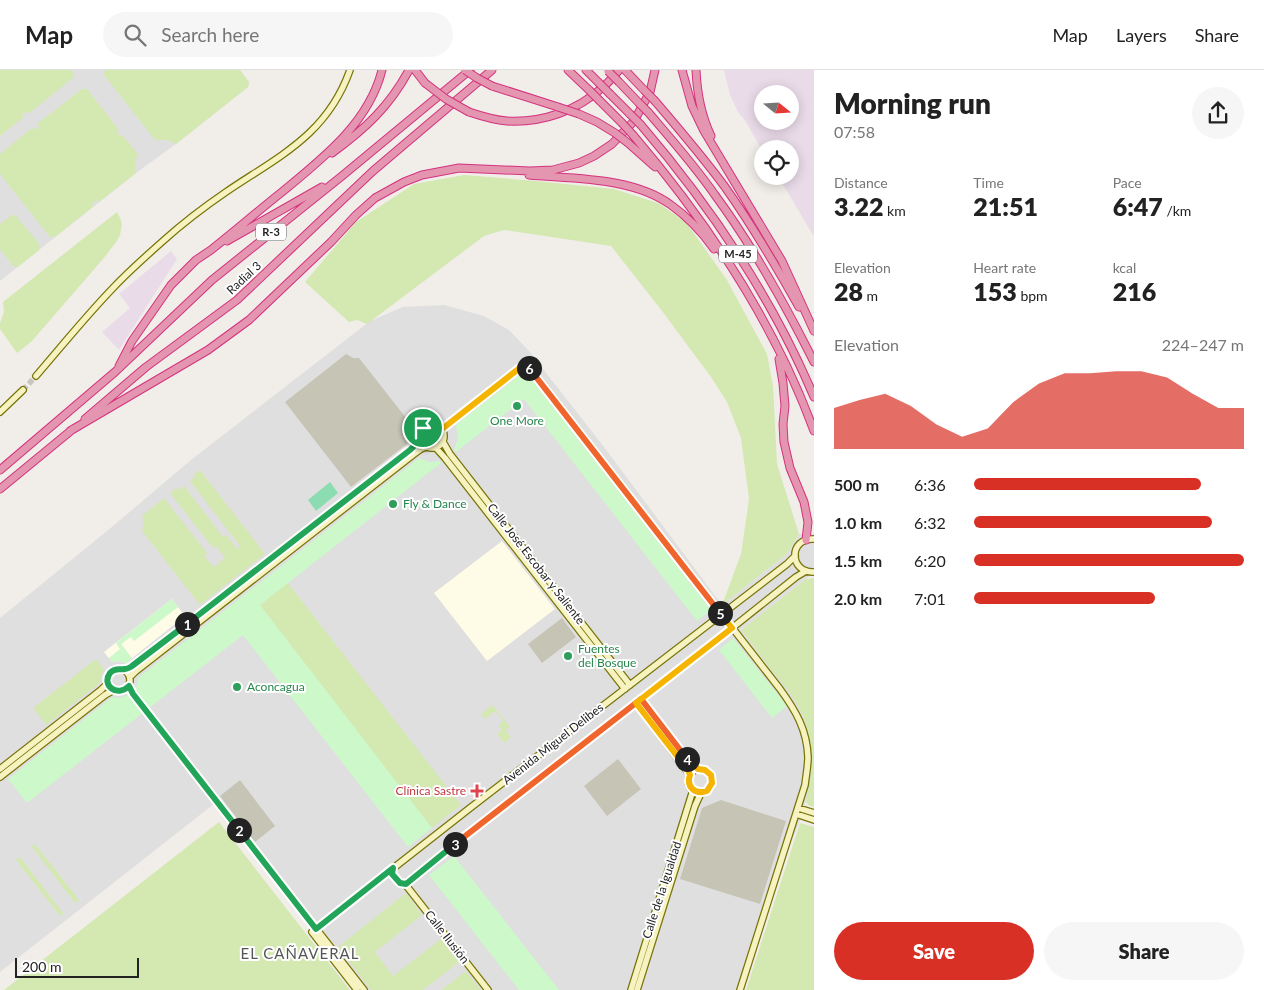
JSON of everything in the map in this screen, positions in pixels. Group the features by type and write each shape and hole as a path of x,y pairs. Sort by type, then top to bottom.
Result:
{"highway":[{"path":"211,250 304,173 345,136 366,107 382,70"},
{"path":"465,70 492,86 579,114 615,133 628,142 657,169 693,211"},
{"name":"Radial 3","path":"0,470 115,372 212,280 470,70"},
{"name":"Radial 3","path":"0,488 146,367 237,300 373,171 492,70"},
{"path":"568,70 633,135 660,167 710,234 748,293 792,378 814,431"},
{"name":"M-45","path":"586,70 641,126 699,197 735,249 773,313 803,371 814,397"},
{"path":"304,173 370,124 413,71 446,99 469,112 506,121 523,121 542,119 574,108 590,98 619,70"},
{"path":"70,431 208,350 249,320 375,198 404,182 422,175 451,169 553,170 579,163 594,156 612,144 634,121 650,92 656,70"},
{"path":"682,70 692,106 704,131 782,261 814,332"},
{"path":"696,70 700,107 716,145 734,174 744,196"},
{"name":"M-45","path":"607,71 648,112 715,194 768,274 814,362"},
{"path":"626,71 655,101 724,186 777,267 814,332"},
{"path":"474,168 498,172 607,181 648,192 670,204 686,217 704,236 748,293"},
{"path":"115,372 132,342 171,285 196,260 342,176"},
{"path":"778,351 783,383 784,406 782,424 784,442 790,468 804,502 810,539"}],"main road":[{"path":"36,376 112,289 164,240 224,194 290,150 307,136 323,120 335,102 350,70"},
{"path":"442,429 526,363 788,699 800,719 804,730 808,758 805,785 740,990"},
{"path":"0,412 23,390"},
{"path":"433,424 442,429 444,435 443,442 436,448 426,447 420,440 420,432 426,426 433,424"},
{"path":"0,769 101,690 108,683 109,675 112,671 117,669 124,670 132,666 420,440"},
{"name":"Calle José Escobar y Saliente","path":"443,442 450,454 627,687"},
{"path":"130,677 202,618 414,454 426,447"},
{"name":"Calle José Escobar y Saliente","path":"436,448 627,687"},
{"name":"Avenida Miguel Delibes","path":"314,931 786,564 795,556 799,544 810,539"},
{"path":"795,556 798,565 806,571 814,572"},
{"name":"Avenida Miguel Delibes","path":"406,884 481,823 806,571"},
{"path":"124,670 130,677 129,686 133,694 357,990"},
{"path":"108,683 114,690 122,691 129,686"},
{"path":"0,777 114,690"},
{"path":"639,701 687,759 698,769 707,771 711,775 712,783 709,789 701,793 693,790 689,784 690,775 698,769"},
{"path":"639,701 690,775"},
{"name":"Calle de la Igualdad","path":"631,990 693,790"},
{"name":"Calle de la Igualdad","path":"637,990 695,806 701,793"},
{"path":"797,811 814,813"},
{"path":"797,811 814,820"},
{"name":"Calle Ilusión","path":"393,868 392,874 400,883 406,884 488,990"},
{"path":"314,931 364,990"}],"shaded area":[{"path":"0,70 240,70 249,82 248,87 0,281"},
{"path":"724,70 814,70 814,237 783,185 799,185 799,140 756,140 738,112 730,95"},
{"path":"171,251 177,259 119,350 102,332 130,308 119,294"},
{"path":"444,305 484,316 509,330 529,351 604,447 722,605 787,554 799,534 814,534 814,574 741,630 792,695 800,709 810,733 813,762 810,788 799,824 762,907 736,990 368,990 219,800 0,972 0,618 191,460 370,321 403,307"},
{"path":"346,354 353,358 359,358 410,423 406,431 407,444 351,487 285,402"},
{"path":"502,541 555,609 487,661 434,593"},
{"path":"172,599 185,616 126,663 112,662 104,652"},
{"path":"562,618 576,637 542,663 528,644"},
{"path":"618,759 641,789 607,816 584,786"},
{"path":"240,780 275,826 255,842 220,796"},
{"path":"721,800 786,821 760,904 680,879 702,808"}],"green space":[{"path":"0,70 71,70 74,74 73,78 28,114 26,111 22,115 24,117 0,136"},
{"path":"105,70 240,70 249,82 248,87 176,144 168,140 155,140 104,75"},
{"path":"82,89 87,89 119,130 116,132 120,136 122,135 138,154 135,161 136,173 99,202 97,200 92,204 94,206 55,237 50,237 0,174 0,154 32,128 35,130 39,127 37,124"},
{"path":"464,175 614,189 658,203 686,222 727,280 767,354 773,386 777,464 799,534 787,554 722,605 741,554 749,499 741,438 727,402 711,377 611,246 504,230 484,236 367,324 357,320 349,322 305,282 356,222 414,184"},
{"path":"117,212 122,224 117,241 32,341 17,353 0,329 4,312 3,302"},
{"path":"12,215 16,216 40,245 39,250 18,267 13,266 0,249 0,224"},
{"path":"525,371 711,610 697,621 524,399 456,452 454,450 458,438 456,425"},
{"path":"419,458 429,462 440,461 441,463 260,605 432,828 408,847 243,635 27,803 8,779 112,697 125,696 136,688 138,678"},
{"path":"200,470 265,554 200,605 142,531 144,524 142,516 164,498 207,553 204,556 214,567 225,558 216,546 213,548 170,493 176,488 178,490 184,486 223,537 226,535 237,549 240,546 190,481 195,477 194,474"},
{"path":"330,482 338,493 316,511 308,500"},
{"path":"280,573 461,805 424,834 249,604"},
{"path":"814,578 814,807 808,805 806,801 809,788 811,750 806,725 789,691 741,630 806,579"},
{"path":"172,599 178,607 134,641 131,637 121,644 132,658 126,663 112,662 109,658 120,649 116,643"},
{"path":"733,638 787,706 772,718 719,650"},
{"path":"96,659 104,669 100,683 46,725 33,708"},
{"path":"492,705 510,727 506,731 511,737 504,743 497,734 502,730 499,725 503,721 496,712 485,719 481,714"},
{"path":"219,822 350,990 4,990"},
{"path":"800,823 814,827 814,990 746,990"},
{"path":"35,844 79,900 75,903 32,847"},
{"path":"454,856 559,990 519,990 429,875"},
{"path":"20,857 63,913 60,916 16,860"},
{"path":"406,893 422,915 375,952 393,976 441,939 459,962 423,990 371,990 338,947"},
{"path":"466,971 481,990 441,990"}],"tunnel":[{"path":"23,390 36,376"}],"place":[{"name":"One More","path":"517,406"},
{"name":"Fly & Dance","path":"393,504"},
{"name":"Fuentes del Bosque","path":"568,656"},
{"name":"Aconcagua","path":"237,687"},
{"name":"Clínica Sastre","path":"477,791"}],"district":[{"name":"EL CAÑAVERAL","path":"300,954"}],"route":[{"path":"423,428 420,432 420,440 410,450 132,666 124,670 114,670 108,678 109,685 116,691 125,690 129,686 133,694 316,929 393,868 392,874 400,883 406,884 481,823 641,699 693,766 709,772 712,777 712,783 709,789 704,792 696,792 692,789 689,784 690,775 688,770 636,703 724,635 732,628 526,363 442,429 433,424 428,424 423,428"}]}
